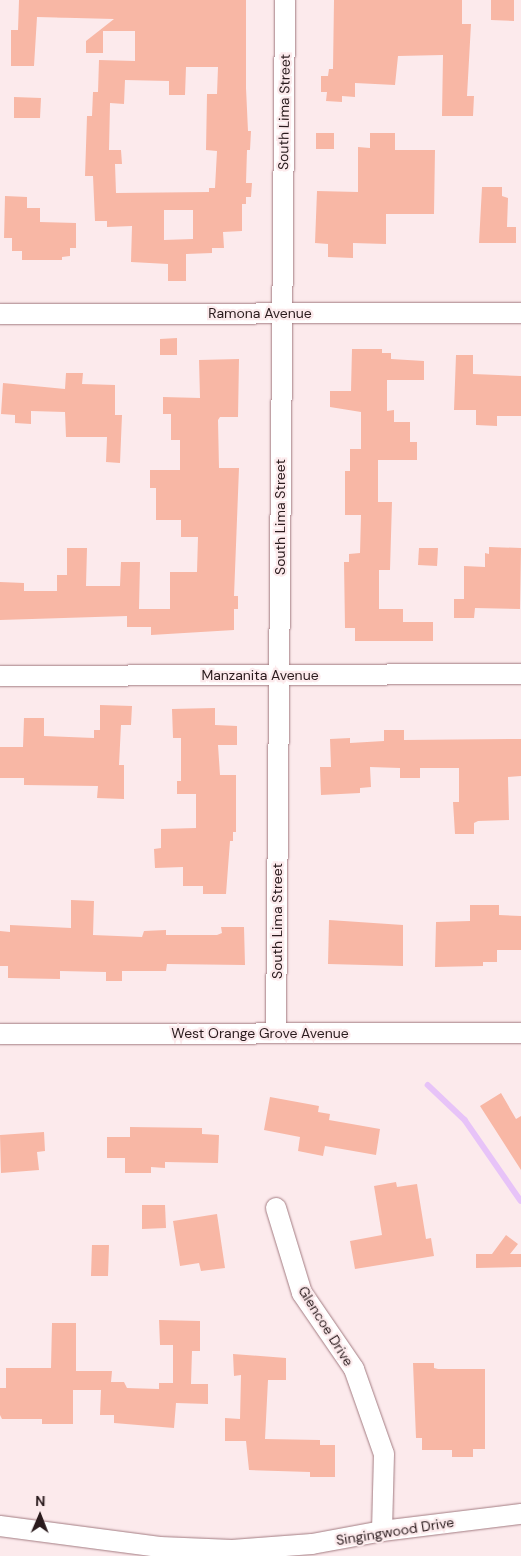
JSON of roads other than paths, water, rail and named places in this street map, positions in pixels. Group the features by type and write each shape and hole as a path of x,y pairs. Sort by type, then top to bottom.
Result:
{"street":[{"name":"South Lima Street","path":"276,1033 285,0"},
{"name":"Ramona Avenue","path":"0,314 521,312"},
{"name":"Manzanita Avenue","path":"0,676 521,674"},
{"name":"West Orange Grove Avenue","path":"0,1034 521,1033"},
{"name":"Glencoe Drive","path":"276,1208 302,1293 354,1369 384,1454 382,1531"},
{"name":"Singingwood Drive","path":"0,1526 160,1547 232,1550 312,1544 382,1531 521,1514"}],"waterway":[{"path":"428,1085 465,1120 521,1201"}]}
